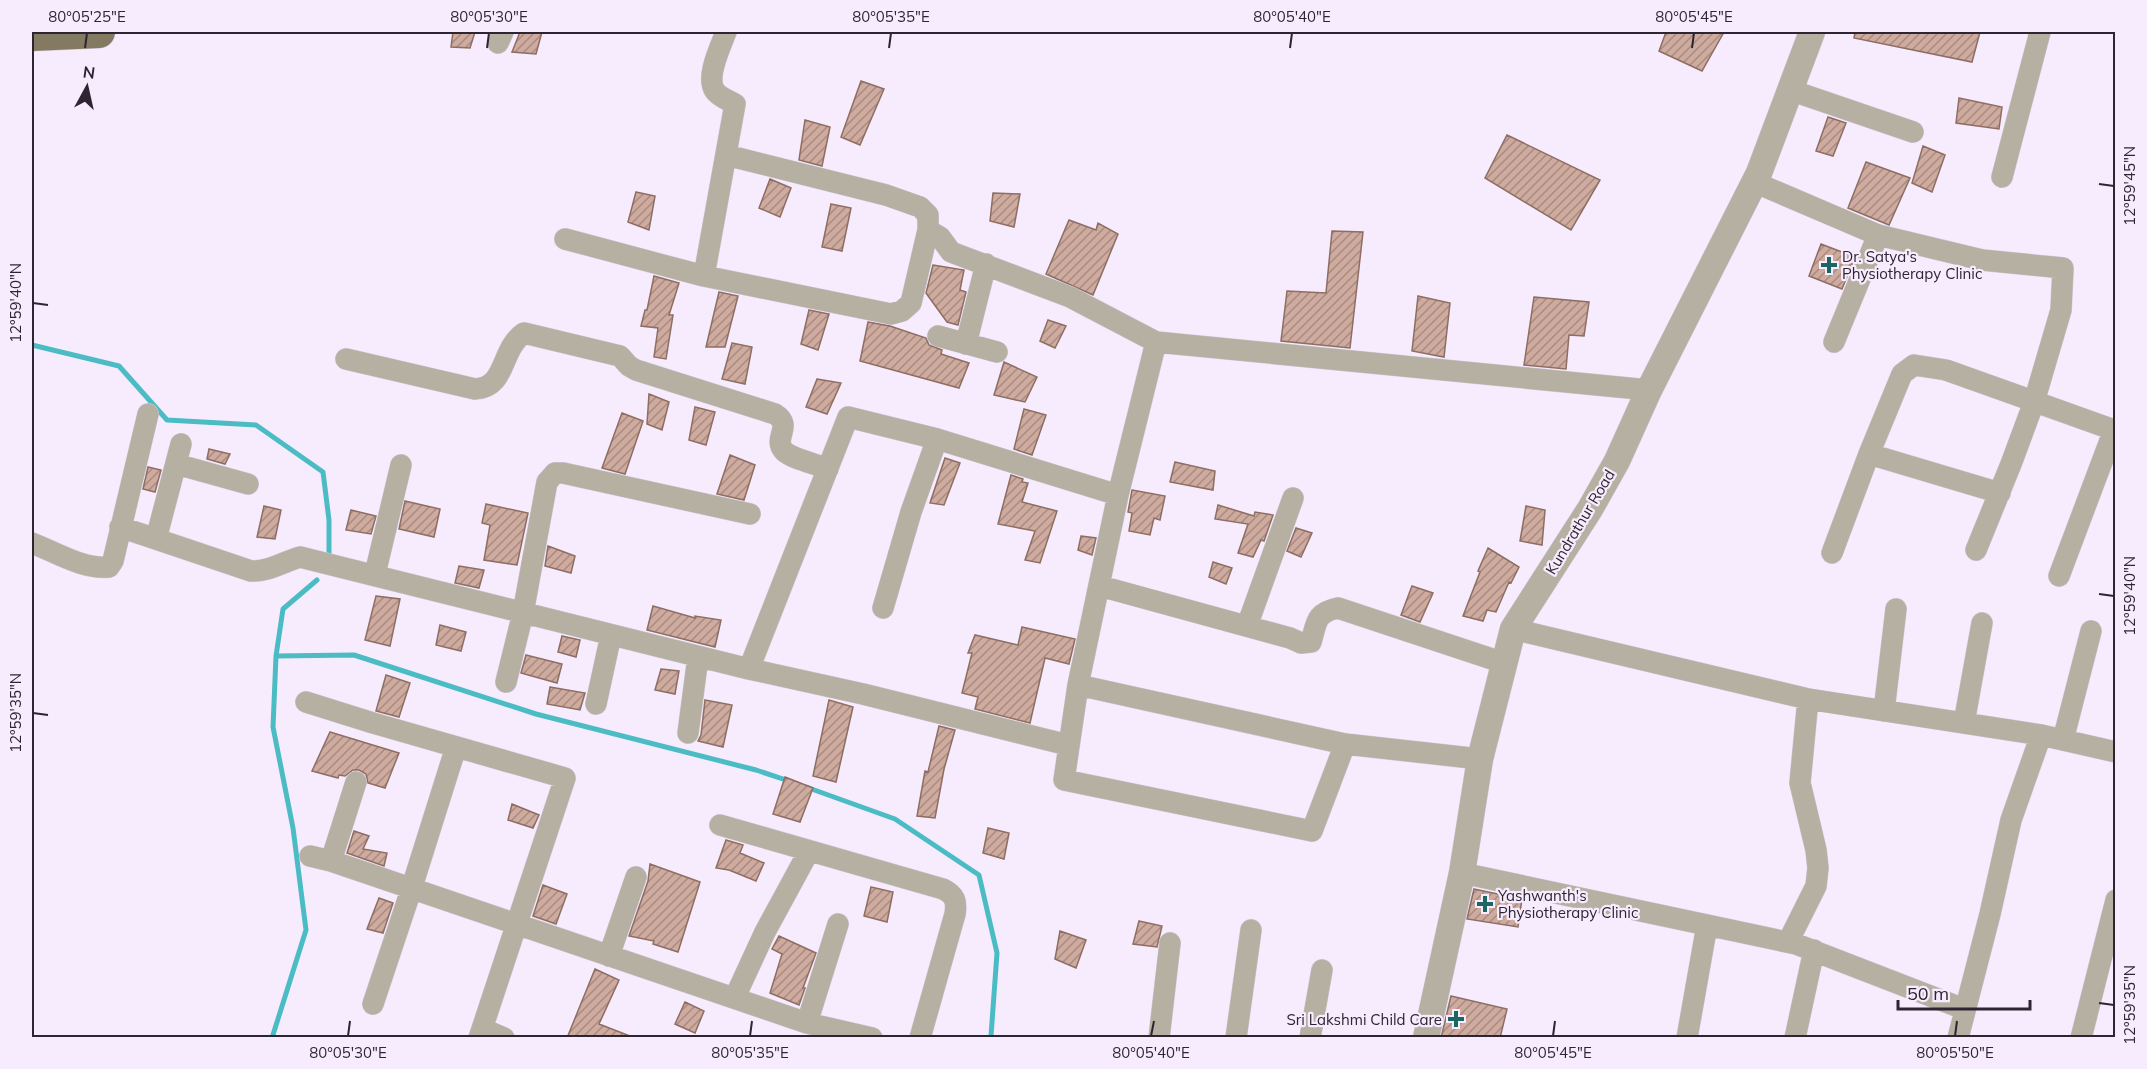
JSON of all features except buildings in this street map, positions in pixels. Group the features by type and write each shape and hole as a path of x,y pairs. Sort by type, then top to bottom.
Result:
{"main road":[{"path":"32,35 99,32"}],"street":[{"path":"704,276 735,104 719,95 710,80 726,32"},
{"name":"Kundrathur Road","path":"1426,1038 1462,873 1480,759 1513,628 1590,509 1617,461 1649,390 1755,182 1812,32"},
{"path":"2002,177 2040,32"},
{"path":"1790,90 1913,132"},
{"path":"565,239 704,276 891,314 902,311 911,303 928,230 928,215 921,207 886,195 726,155"},
{"path":"1755,182 1878,235 1982,260 2063,268 2061,310 2034,402 1976,550"},
{"path":"928,230 940,237 951,252 1070,297 1156,342 1649,390"},
{"path":"1834,342 1878,235"},
{"path":"966,344 987,264"},
{"path":"346,359 475,389 486,389 497,378 512,344 524,333 620,356 628,366 636,369 775,414 781,417 784,423 780,443 782,449 788,454 828,468"},
{"path":"938,336 997,352"},
{"path":"1156,342 1118,495 1078,685 1064,780 1312,831 1345,744"},
{"path":"1832,553 1902,374 1914,365 1946,370 2114,430 2059,576"},
{"path":"32,543 87,565 99,568 109,567 148,414"},
{"path":"748,669 848,417 937,439 1118,495"},
{"path":"883,608 911,512 937,439"},
{"path":"156,539 178,454 248,484"},
{"path":"1869,454 2000,493"},
{"path":"375,574 401,465"},
{"path":"506,682 523,613 547,482 555,473 750,514"},
{"path":"1247,626 1293,498"},
{"path":"120,527 251,571 264,571 300,557 698,657 875,697 1068,745"},
{"path":"1100,586 1290,638 1301,643 1311,642 1317,618 1324,611 1338,608 1504,663"},
{"path":"1884,711 1896,609"},
{"path":"1964,723 1982,623"},
{"path":"1513,628 1808,699 2041,735 2115,752"},
{"path":"2063,740 2091,631"},
{"path":"596,704 611,635"},
{"path":"688,733 698,657"},
{"path":"1078,685 1345,744 1480,759"},
{"path":"1795,1038 1799,946 1816,886 1818,868 1816,849 1800,783 1808,699"},
{"path":"306,702 565,778 481,1033 504,1038"},
{"path":"1958,1038 1990,914 2011,820 2041,735"},
{"path":"373,1004 456,747"},
{"path":"331,861 356,782"},
{"path":"720,825 943,889 953,894 957,904 955,914 921,1038"},
{"path":"735,997 765,932 809,851"},
{"path":"310,856 331,861 807,1023 872,1038"},
{"path":"1462,873 1799,946 1965,1009"},
{"path":"609,956 636,877"},
{"path":"2081,1038 2115,900"},
{"path":"807,1023 838,924"},
{"path":"1687,1038 1707,925"},
{"path":"1236,1038 1251,930"},
{"path":"1159,1038 1170,943"},
{"path":"1310,1038 1322,970"}],"waterway":[{"path":"32,345 119,366 167,420 256,425 323,472 329,520 329,553"},
{"path":"317,580 283,609 276,656 354,655 536,714 756,770 789,781"},
{"path":"272,1038 306,930 293,828 273,727 276,656"},
{"path":"806,787 895,819 979,875 997,953 991,1036"}],"place":[{"name":"Dr. Satya's Physiotherapy Clinic","path":"1829,265"},
{"name":"Yashwanth's Physiotherapy Clinic","path":"1485,904"},
{"name":"Sri Lakshmi Child Care","path":"1456,1019"}]}
